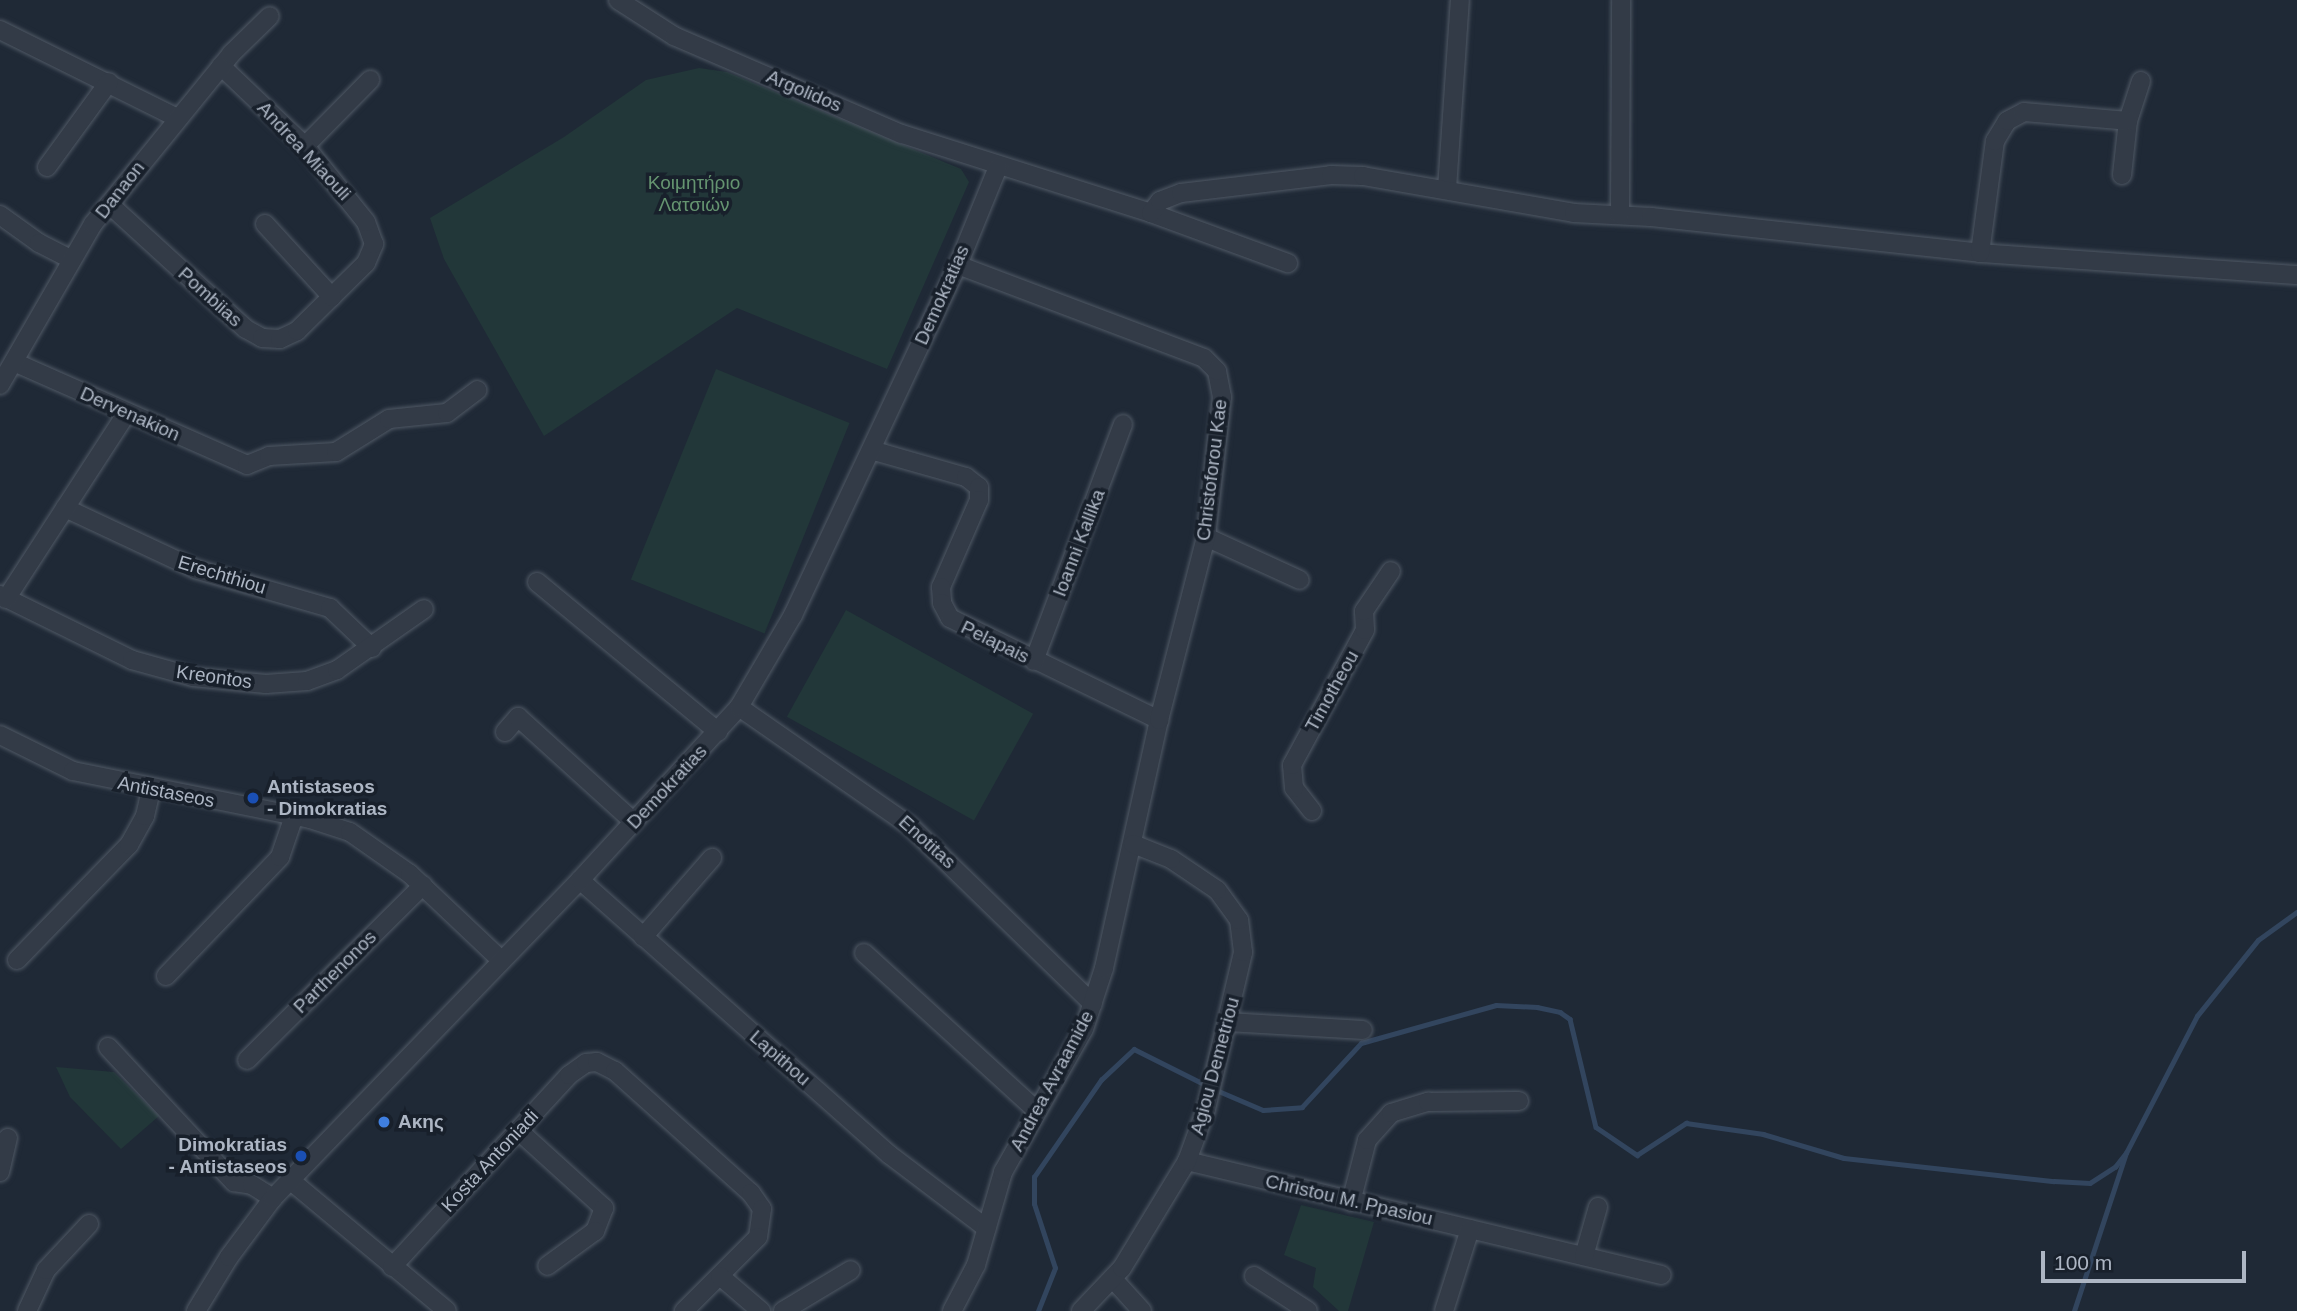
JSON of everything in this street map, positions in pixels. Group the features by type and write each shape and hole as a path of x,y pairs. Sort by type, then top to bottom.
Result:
{"street":[{"name":"Argolidos","path":"618,0 674,36 902,134 998,167 1152,213 1288,263"},
{"path":"1447,189 1460,0"},
{"path":"1620,215 1621,0"},
{"name":"Danaon","path":"0,385 72,260 109,204 221,66 270,16"},
{"path":"0,30 177,118"},
{"name":"Andrea Miaouli","path":"221,66 304,146 366,222 374,244"},
{"path":"304,146 370,80"},
{"path":"2122,175 2128,121 2141,81"},
{"path":"47,167 109,82"},
{"path":"1980,253 1995,141 2007,121 2024,112 2128,121"},
{"name":"Demokratias","path":"204,1307 273,1198 580,880 739,707 793,615 958,265 998,167"},
{"path":"1152,213 1160,201 1174,195 1331,175 1447,189 1553,210 1980,253 2297,275"},
{"name":"Pombiias","path":"109,204 246,329 262,338 280,339 298,331 366,263 374,244"},
{"path":"0,215 38,243 72,260"},
{"path":"265,225 332,297"},
{"name":"Christoforou Kae","path":"958,265 1212,364 1222,397 1206,537 1159,720"},
{"name":"Dervenakion","path":"14,362 247,465 269,456 336,452 389,419 446,413 477,390"},
{"path":"3,597 127,413"},
{"name":"Ioanni Kallika","path":"1034,661 1123,424"},
{"name":"Pelapais","path":"871,450 975,482 979,500 943,581 942,603 957,624 1159,720"},
{"name":"Erechthiou","path":"65,508 194,569 330,608 372,648"},
{"path":"1206,537 1300,580"},
{"name":"Timotheou","path":"1312,811 1292,783 1292,765 1365,630 1364,611 1391,571"},
{"path":"537,582 718,732"},
{"name":"Kreontos","path":"3,597 120,655 212,680 266,684 307,681 350,663 424,609"},
{"name":"Enotitas","path":"739,707 910,826 1093,1004"},
{"path":"505,732 518,717 634,822"},
{"name":"Andrea Avraamide","path":"951,1311 973,1272 1003,1172 1078,1041 1093,1004 1133,844 1159,720"},
{"name":"Antistaseos","path":"0,735 58,766 151,790 294,816 357,836 423,885 501,960"},
{"path":"17,960 129,845 145,816 151,790"},
{"path":"166,976 280,857 294,816"},
{"name":"Agiou Demetriou","path":"1081,1311 1113,1279 1158,1214 1187,1161 1206,1109 1243,951 1239,920 1225,900 1197,874 1133,844"},
{"path":"643,937 712,858"},
{"name":"Lapithou","path":"580,880 890,1155 986,1228"},
{"name":"Parthenonos","path":"247,1060 423,885"},
{"path":"864,953 1037,1110"},
{"path":"1228,1022 1363,1030"},
{"path":"108,1047 234,1182 252,1185 273,1198"},
{"name":"Kosta Antoniadi","path":"392,1267 572,1071 591,1061 615,1071 755,1197 763,1215 758,1237 720,1276"},
{"path":"1351,1202 1367,1140 1391,1113 1428,1102 1520,1101"},
{"path":"519,1131 594,1194 604,1208 595,1231 547,1266"},
{"path":"0,1172 8,1138"},
{"name":"Christou M. Ppasiou","path":"1187,1161 1662,1275"},
{"path":"290,1180 445,1310"},
{"path":"1584,1256 1598,1207"},
{"path":"27,1311 46,1270 89,1224"},
{"path":"1444,1311 1471,1228"},
{"path":"783,1311 851,1269"},
{"path":"684,1311 720,1276 761,1311"},
{"path":"1254,1276 1308,1311"},
{"path":"1113,1279 1142,1311"}],"green space":[{"name":"Κοιμητήριο Λατσιών","path":"699,68 727,72 961,169 969,182 887,369 737,308 544,436 444,259 430,218 564,137 646,80"},
{"path":"716,369 850,423 764,633 631,579"},
{"path":"846,610 1033,714 974,820 787,717"},
{"path":"56,1067 114,1072 159,1116 121,1149 70,1097"},
{"path":"1301,1205 1374,1222 1348,1311 1339,1311 1313,1287 1316,1268 1284,1255"}],"waterway":[{"path":"2074,1311 2126,1153 2197,1016 2258,940 2297,912"},
{"path":"1214,1089 1263,1110 1302,1107 1361,1043 1496,1005 1537,1007 1560,1012 1570,1019 1596,1127 1637,1155 1686,1123 1763,1134 1844,1158 2054,1181 2090,1183 2115,1167 2126,1153"},
{"path":"1038,1311 1055,1268 1034,1204 1034,1177 1101,1080 1134,1049 1206,1085"}],"place":[{"name":"Antistaseos - Dimokratias","path":"253,798"},
{"name":"Ακης","path":"384,1122"},
{"name":"Dimokratias - Antistaseos","path":"301,1156"}]}
